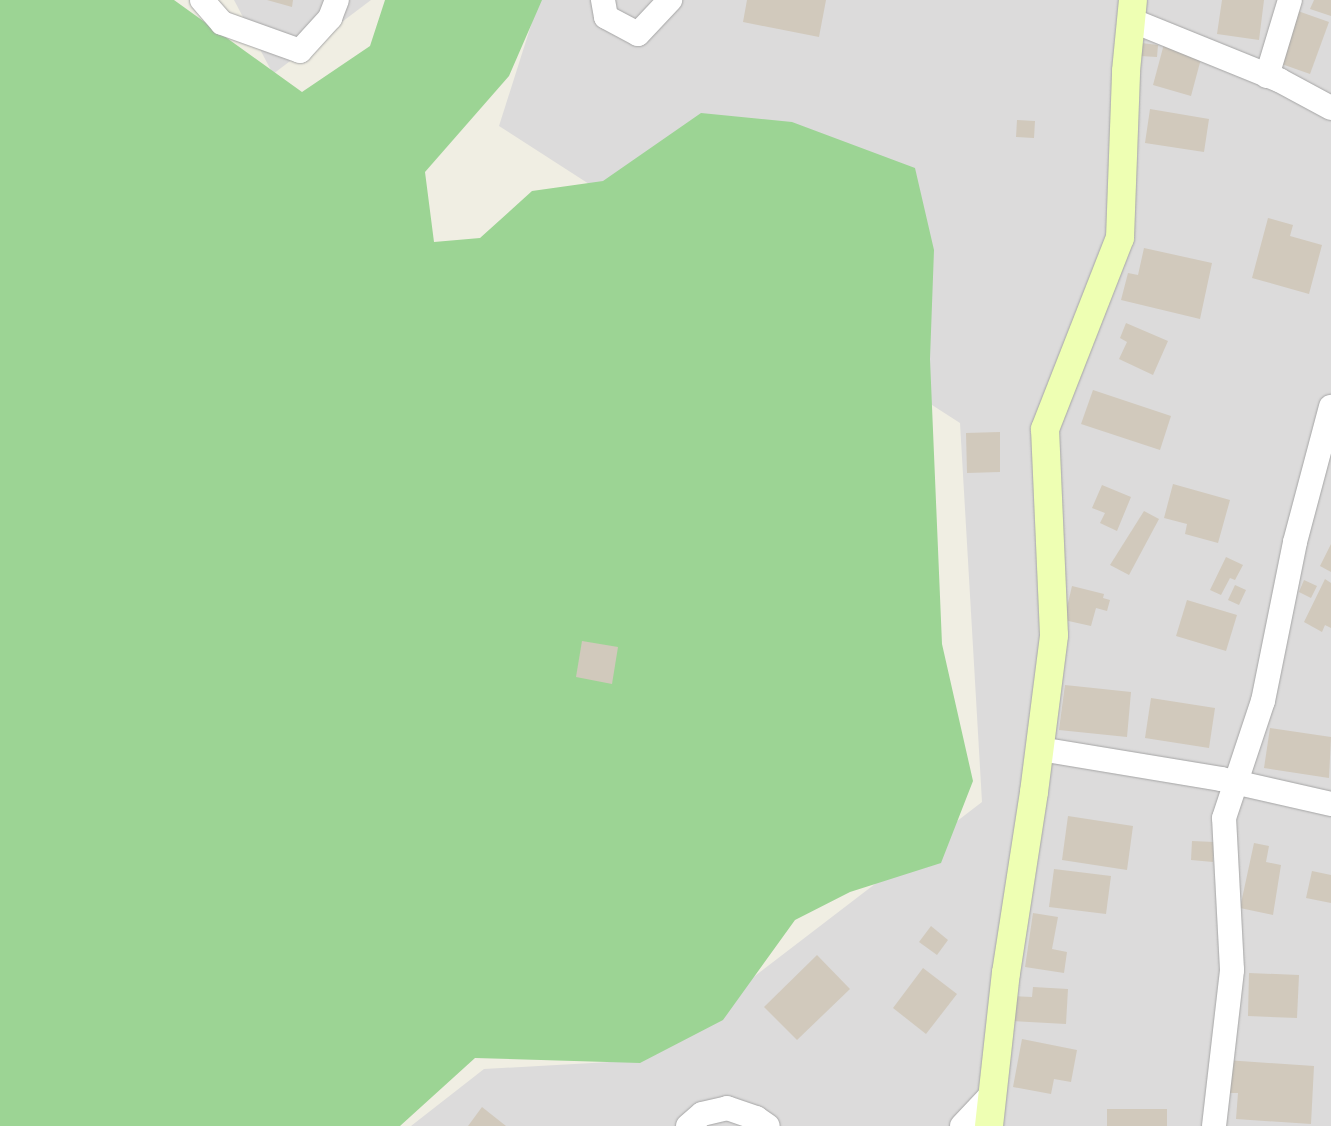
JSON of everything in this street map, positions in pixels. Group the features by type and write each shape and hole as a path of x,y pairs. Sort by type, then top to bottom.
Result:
{"main road":[{"path":"989,1126 1006,973 1040,748 1054,634 1045,429 1120,238 1126,71 1132,10"}],"street":[{"path":"202,0 222,23 300,51 330,18 337,0"},
{"path":"603,0 606,17 638,34 670,0"},
{"path":"1267,76 1290,0"},
{"path":"1132,10 1331,108"},
{"path":"1214,1126 1232,970 1224,818 1263,701 1295,542 1331,407"},
{"path":"1040,748 1236,784 1331,804"},
{"path":"962,1126 992,1094"},
{"path":"688,1126 702,1114 727,1108 756,1118 768,1126"}],"shaded area":[{"path":"234,0 371,0 273,74"},
{"path":"539,0 1331,0 1331,1126 411,1126 484,1069 645,1060 982,802 960,423 499,126"}],"green space":[{"path":"0,0 174,0 302,92 370,46 385,0 542,0 509,76 425,172 434,242 480,238 532,191 603,181 701,113 792,122 915,168 934,250 930,359 942,644 973,781 941,863 850,892 795,920 723,1020 640,1063 475,1058 400,1126 0,1126"}],"building":[{"path":"267,0 293,0 292,7"},
{"path":"747,0 826,0 819,37 743,22"},
{"path":"1222,0 1264,0 1259,40 1217,34"},
{"path":"1314,0 1331,0 1331,16 1310,9"},
{"path":"1295,10 1329,22 1310,74 1276,62"},
{"path":"1141,43 1158,45 1157,57 1140,56"},
{"path":"1164,44 1202,55 1191,96 1153,85"},
{"path":"1150,109 1209,119 1204,152 1145,143"},
{"path":"1017,120 1035,121 1034,138 1016,137"},
{"path":"1268,218 1293,225 1290,236 1322,245 1309,294 1252,278"},
{"path":"1144,248 1212,263 1200,319 1121,300 1128,273 1138,275"},
{"path":"1126,323 1168,341 1153,375 1119,359 1127,342 1120,338"},
{"path":"1093,390 1171,416 1160,450 1081,424"},
{"path":"1000,432 1000,472 967,473 966,433"},
{"path":"1173,484 1230,500 1218,543 1185,534 1187,524 1164,518"},
{"path":"1102,485 1131,497 1117,531 1100,523 1105,513 1092,508"},
{"path":"1144,511 1159,519 1129,575 1110,565"},
{"path":"1331,544 1331,572 1320,566"},
{"path":"1226,557 1243,565 1235,580 1230,578 1221,595 1210,590"},
{"path":"1325,579 1331,583 1331,628 1325,625 1322,632 1304,622"},
{"path":"1304,580 1317,586 1311,598 1299,592"},
{"path":"1235,585 1246,590 1239,605 1228,600"},
{"path":"1072,586 1104,594 1103,598 1110,600 1107,611 1096,608 1091,626 1064,620"},
{"path":"1187,600 1237,615 1226,651 1176,636"},
{"path":"582,641 618,647 612,684 576,677"},
{"path":"1065,685 1131,692 1127,737 1059,730"},
{"path":"1151,698 1215,708 1209,748 1145,738"},
{"path":"1270,728 1331,737 1329,778 1264,768"},
{"path":"1068,816 1133,826 1127,870 1062,860"},
{"path":"1192,841 1214,842 1213,862 1191,860"},
{"path":"1254,843 1269,846 1266,862 1281,865 1273,915 1240,908"},
{"path":"1054,869 1111,876 1106,914 1049,907"},
{"path":"1312,871 1331,875 1331,903 1306,898"},
{"path":"1033,913 1058,917 1052,949 1067,952 1064,973 1025,967"},
{"path":"931,926 948,940 937,955 919,942"},
{"path":"817,955 850,989 797,1040 764,1007"},
{"path":"923,968 957,994 926,1034 893,1008"},
{"path":"1249,973 1299,975 1297,1018 1248,1016"},
{"path":"1033,987 1068,989 1066,1024 1012,1021 1013,996 1032,997"},
{"path":"1022,1039 1077,1050 1071,1082 1054,1079 1051,1094 1013,1087"},
{"path":"1226,1060 1314,1066 1311,1124 1236,1119 1238,1093 1225,1093"},
{"path":"482,1107 506,1126 468,1126"},
{"path":"1107,1109 1167,1109 1167,1126 1107,1126"}]}
